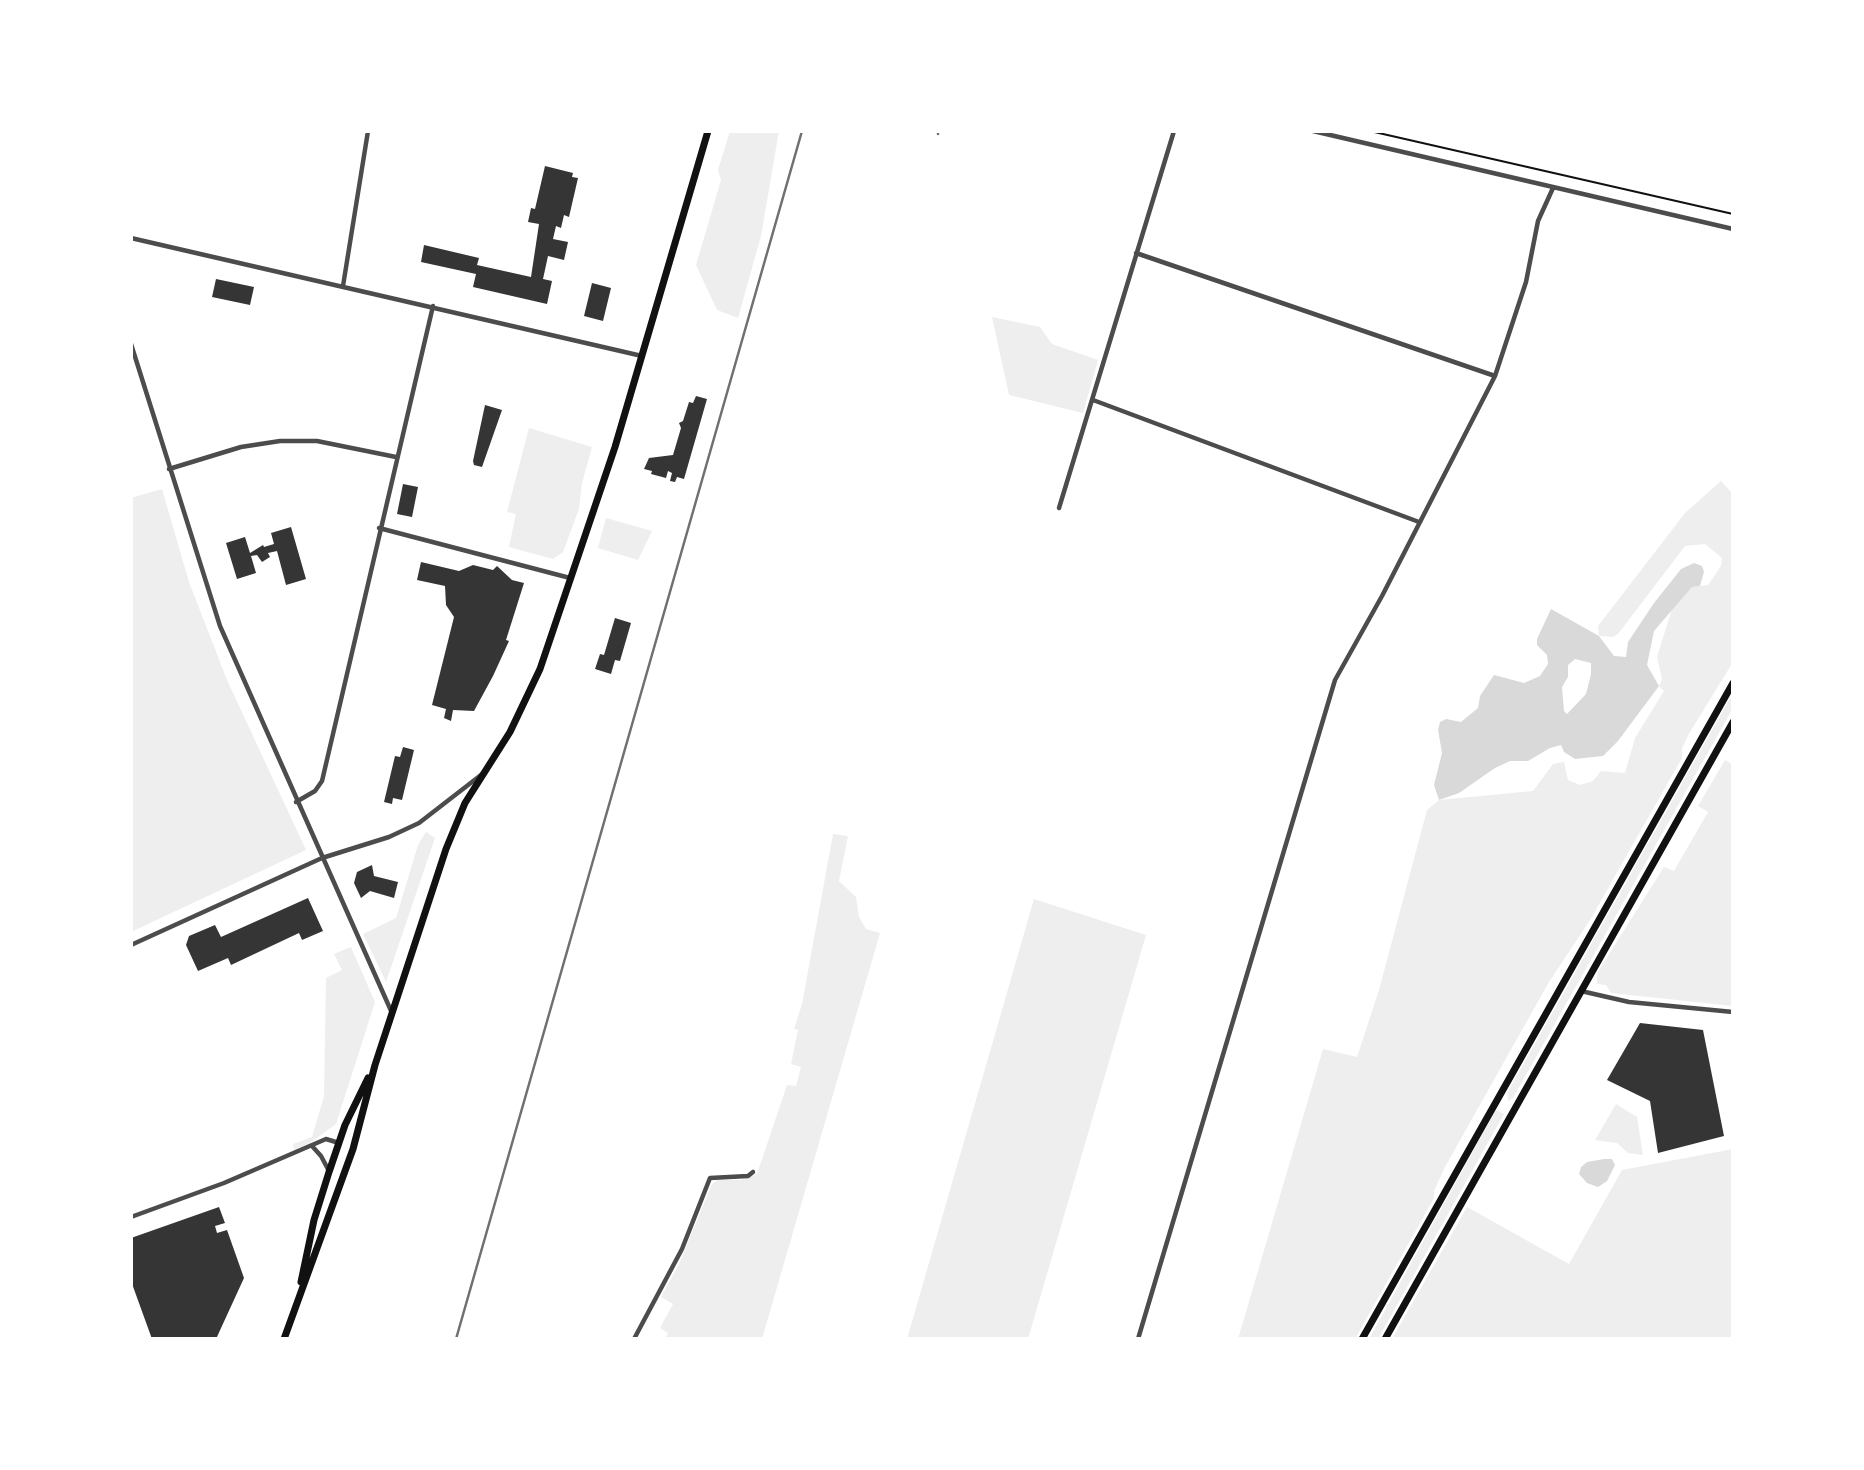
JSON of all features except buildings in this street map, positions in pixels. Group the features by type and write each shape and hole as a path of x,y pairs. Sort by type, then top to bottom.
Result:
{"main road":[{"path":"285,1339 353,1149 375,1065 453,829 465,803 531,691 571,578 642,356 708,131"},
{"path":"1362,1339 1733,683"},
{"path":"1385,1339 1733,722"},
{"path":"297,1303 314,1220 329,1172 339,1143 375,1065"},
{"path":"1500,1095 1505,1105 1517,1104"},
{"path":"339,1143 353,1149"}],"street":[{"path":"343,286 368,131"},
{"path":"1059,508 1174,131"},
{"path":"1313,131 1733,229"},
{"path":"1139,1339 1335,680 1495,376 1527,282 1538,221 1553,188"},
{"path":"131,238 642,356"},
{"path":"1136,253 1495,376"},
{"path":"296,802 315,791 322,781 433,306"},
{"path":"131,344 220,626 392,1013"},
{"path":"1093,400 1419,522"},
{"path":"169,469 241,447 288,440 317,441 396,457"},
{"path":"379,528 571,578"},
{"path":"131,946 322,858 389,837 419,823 484,772"},
{"path":"1580,991 1629,1002 1733,1012"},
{"path":"131,1217 326,1139 339,1143"},
{"path":"312,1146 329,1172"},
{"path":"634,1339 682,1250 710,1178 748,1177 753,1172"}],"path":[{"path":"1370,131 1733,214"}],"shaded area":[{"path":"730,131 779,131 761,236 738,318 717,310 696,265 721,180 718,170"},
{"path":"992,317 1040,327 1052,344 1098,360 1083,413 1009,395"},
{"path":"529,428 592,447 582,483 579,509 563,552 553,559 509,547 516,514 507,512"},
{"path":"1721,481 1733,494 1733,662 1690,732 1682,748 1682,758 1590,920 1549,982 1445,1167 1434,1191 1434,1198 1355,1339 1238,1339 1323,1049 1357,1057 1379,990 1427,810 1439,800 1533,791 1553,764 1564,762 1568,780 1580,785 1593,781 1601,771 1625,773 1635,738 1664,691 1659,686 1662,679 1657,657 1672,609 1692,587 1708,585 1721,566 1722,558 1705,544 1685,546 1618,634 1613,637 1599,636 1598,626 1685,513"},
{"path":"162,489 189,582 227,680 306,850 131,932 131,498"},
{"path":"606,518 652,531 638,560 598,548"},
{"path":"1694,563 1702,566 1704,572 1700,586 1692,587 1654,631 1647,665 1659,686 1618,741 1603,756 1575,759 1564,752 1561,745 1528,761 1510,761 1459,793 1439,800 1434,785 1442,753 1438,730 1440,722 1446,719 1461,722 1478,708 1480,696 1494,675 1524,683 1540,676 1548,664 1547,655 1537,645 1537,639 1551,609 1599,636 1614,656 1626,657 1628,642 1681,569","holes":["1575,659 1591,663 1586,694 1567,714 1564,711 1562,687 1568,677 1568,665"]},
{"path":"1733,693 1733,708 1513,1098 1508,1101 1507,1093"},
{"path":"1725,760 1733,765 1733,1006 1611,993 1606,985 1597,984 1597,973 1664,867 1674,871 1708,812 1698,806"},
{"path":"426,832 435,838 386,982 363,934 396,918 418,845"},
{"path":"833,834 848,836 839,881 856,897 859,917 866,929 880,933 762,1339 665,1339 668,1333 660,1328 673,1304 661,1297 679,1264 712,1184 717,1180 741,1180 757,1174 787,1085 796,1086 801,1067 791,1064 798,1030 794,1029 802,1004"},
{"path":"1034,899 1146,935 1028,1339 907,1339"},
{"path":"351,947 375,1002 336,1124 310,1143 294,1150 293,1144 312,1137 324,1096 326,978 342,970 334,954"},
{"path":"1616,1104 1637,1117 1643,1155 1628,1153 1617,1143 1595,1140"},
{"path":"1496,1110 1504,1114 1378,1339 1369,1339"},
{"path":"1733,1149 1733,1339 1392,1339 1467,1207 1569,1264 1622,1170"},
{"path":"1612,1159 1615,1165 1607,1181 1598,1187 1587,1183 1579,1174 1581,1167 1587,1162"}],"railway":[{"path":"456,1339 802,131"}]}
